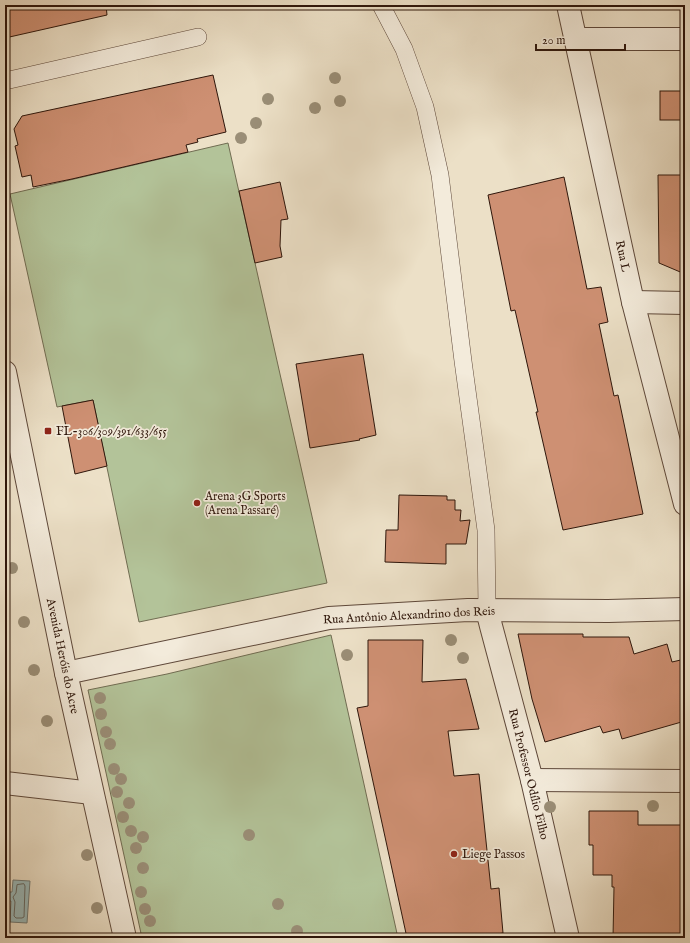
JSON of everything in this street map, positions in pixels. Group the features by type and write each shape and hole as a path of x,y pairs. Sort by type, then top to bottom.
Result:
{"street":[{"name":"Rua L","path":"568,5 633,302 685,504"},
{"path":"576,40 685,39"},
{"path":"633,302 685,303"},
{"name":"Avenida Heróis do Acre","path":"5,372 12,439 125,938"},
{"name":"Rua Antônio Alexandrino dos Reis","path":"66,673 329,618 468,610 608,611 685,609"},
{"name":"Rua Professor Odílio Filho","path":"487,610 532,780 568,938"},
{"path":"532,780 685,781"},
{"path":"5,783 92,793"}],"lane":[{"path":"381,5 404,49 425,107 440,175 486,530 487,610"},
{"path":"5,81 198,37"}],"green space":[{"path":"228,143 327,583 139,622 93,400 57,407 10,194"},
{"path":"331,635 398,938 142,938 88,690 167,674"}],"water":[{"path":"13,880 30,881 27,923 10,922 11,901 6,901 6,892 12,892"}],"building":[{"path":"5,5 106,5 107,15 5,38"},
{"path":"213,75 226,132 197,139 198,142 186,145 188,152 72,179 33,187 31,175 22,177 15,146 18,145 14,129 22,116"},
{"path":"660,91 685,91 685,120 660,120"},
{"path":"658,175 685,175 685,274 659,263"},
{"path":"564,177 587,289 601,287 608,322 599,324 614,396 618,395 643,514 563,530 536,412 538,412 515,310 511,311 488,195"},
{"path":"280,182 288,219 281,220 280,246 282,257 255,263 239,191"},
{"path":"363,354 376,435 359,439 360,440 310,448 296,364"},
{"path":"93,400 107,466 75,474 62,406"},
{"path":"399,495 447,496 447,500 455,500 455,510 461,510 460,521 470,520 466,544 446,544 446,564 385,562 386,530 398,530"},
{"path":"518,634 583,634 583,637 629,637 634,654 667,644 672,662 685,659 685,721 622,739 619,729 603,733 600,726 545,742 532,699"},
{"path":"368,640 423,640 422,682 466,679 479,729 448,731 454,776 479,774 491,889 499,888 503,933 497,934 498,938 407,938 357,708 368,706"},
{"path":"589,811 638,811 638,825 685,825 685,938 613,938 614,887 612,887 612,875 593,875 593,845 589,845"}],"place":[{"name":"FL-306/309/391/633/655","path":"48,431"},
{"name":"Arena 3G Sports (Arena Passaré)","path":"197,503"},
{"name":"Liege Passos","path":"454,854"}]}
